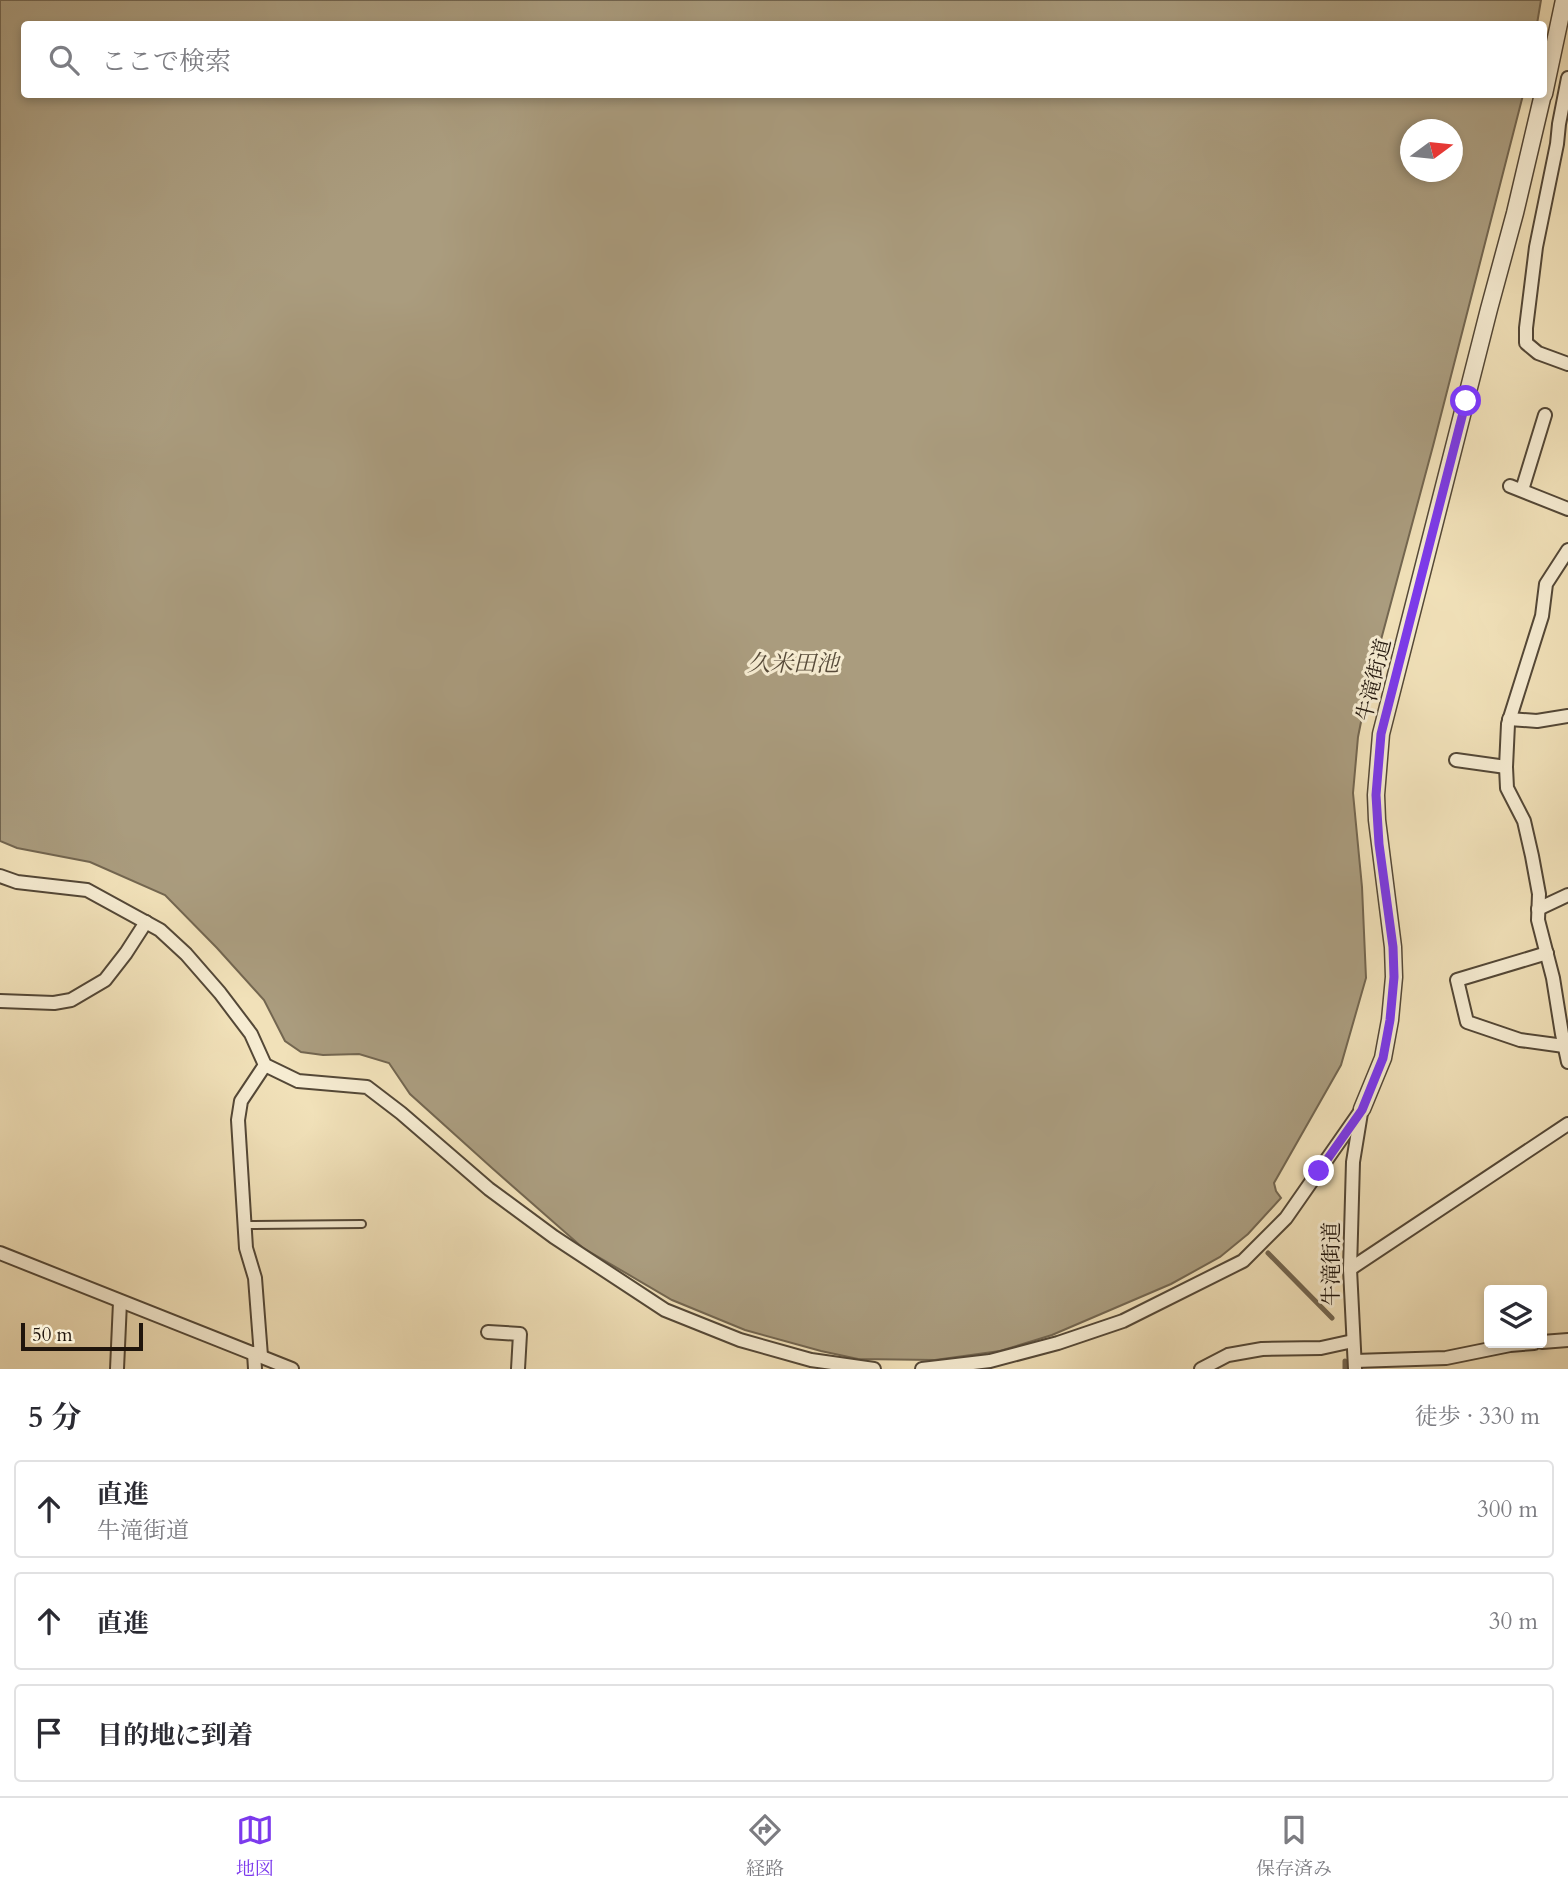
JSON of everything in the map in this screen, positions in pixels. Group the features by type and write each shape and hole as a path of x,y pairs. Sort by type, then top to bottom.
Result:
{"street":[{"name":"牛滝街道","path":"1547,75 1563,0"},
{"path":"1568,78 1559,124 1563,145 1536,247 1526,328 1526,343 1538,353 1568,364"},
{"name":"牛滝街道","path":"1355,1365 1350,1269 1353,1162 1362,1110 1383,1058 1394,977 1393,947 1377,820 1381,734 1542,98"},
{"path":"1545,415 1516,488 1568,509"},
{"path":"1568,550 1546,584 1542,616 1509,719 1506,767 1507,788 1524,821 1528,837 1539,894 1538,920 1559,1006 1568,1062"},
{"path":"1509,719 1537,721 1568,716"},
{"path":"1456,760 1506,767"},
{"path":"0,876 17,882 88,890 160,930 186,954 220,993 251,1034 265,1065 298,1081 367,1087 489,1189 554,1237 665,1310 740,1340 811,1360 874,1369"},
{"path":"1538,909 1568,895"},
{"path":"0,1001 54,1003 71,1000 105,980 146,922"},
{"path":"1547,953 1457,980 1467,1022 1520,1041 1564,1046"},
{"path":"255,1369 258,1355 255,1278 246,1248 238,1120 241,1101 265,1065"},
{"path":"922,1369 990,1361 1058,1343 1124,1321 1243,1261 1286,1218 1362,1110"},
{"path":"1350,1269 1568,1124"},
{"path":"0,1253 292,1369"},
{"path":"117,1369 120,1302"},
{"path":"488,1332 520,1334 518,1369"},
{"path":"1547,1342 1568,1340"},
{"path":"1201,1369 1228,1355 1262,1349 1321,1348 1353,1341"},
{"path":"1355,1365 1447,1363 1500,1348"},
{"path":"1228,1355 1228,1369"}],"lane":[{"path":"244,1225 362,1223"}],"water":[{"name":"久米田池","path":"0,0 1541,0 1538,21 21,21 21,98 1522,98 1367,692 1358,737 1353,793 1362,887 1366,978 1341,1065 1274,1183 1281,1198 1248,1234 1220,1257 1171,1284 1052,1335 1000,1351 935,1360 858,1359 745,1330 672,1300 583,1248 410,1094 389,1063 359,1054 323,1055 301,1052 285,1041 264,1000 165,895 90,862 17,848 0,841"}],"waterway":[{"path":"1268,1253 1332,1318"},
{"path":"1345,1361 1345,1369"}],"route":[{"path":"1319,1171 1362,1110 1383,1058 1394,977 1393,947 1377,820 1377,768 1381,734 1466,401"}]}
